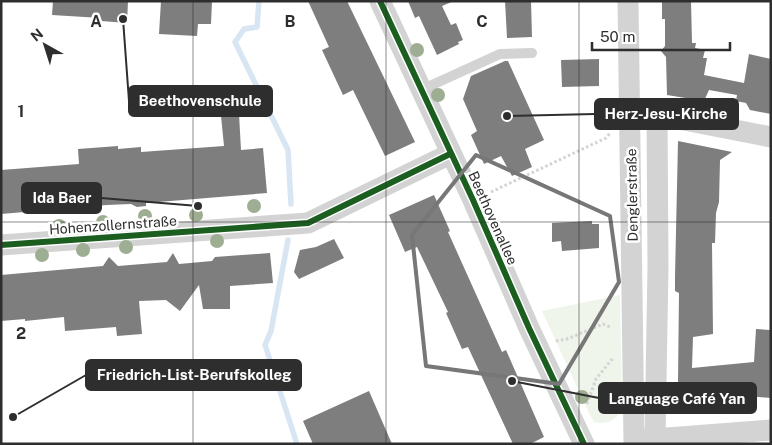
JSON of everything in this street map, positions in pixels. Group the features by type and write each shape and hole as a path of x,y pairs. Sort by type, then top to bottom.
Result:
{"street":[{"name":"Beethovenallee","path":"380,1 473,200 528,328 584,444"},
{"name":"Denglerstraße","path":"628,1 633,345 639,441"},
{"path":"631,110 771,137"},
{"name":"Denglerstraße","path":"639,441 658,267 657,114"},
{"name":"Hohenzollernstraße","path":"1,245 308,223 450,154"},
{"path":"632,268 658,267"},
{"path":"639,441 771,430"}],"lane":[{"path":"420,90 500,54 532,53"}],"path":[{"path":"473,200 606,138 631,110"},
{"path":"567,338 603,324"},
{"path":"574,422 584,412 596,379 617,353 633,345"}],"highlighted area":[{"path":"476,155 610,216 619,282 559,384 426,366 412,235"}],"shaded area":[{"path":"620,295 622,409 617,417 611,421 603,423 594,422 542,311"}],"building":[{"path":"53,1 128,1 127,23 101,21 101,18 52,15"},
{"path":"161,1 212,1 211,24 198,24 197,36 159,34"},
{"path":"308,1 347,1 415,142 385,156 353,90 343,95 322,50 329,47"},
{"path":"408,1 454,1 442,6 451,25 456,23 463,40 437,55 419,16 415,18"},
{"path":"505,1 531,1 532,37 507,38"},
{"path":"662,1 691,1 692,43 696,43 695,48 705,50 703,58 707,58 704,75 744,83 749,54 771,59 771,114 750,110 746,103 736,101 737,95 709,90 704,101 667,95 666,57 661,51 665,46 665,19 662,19"},
{"path":"599,59 599,86 562,87 561,60"},
{"path":"508,61 544,140 525,149 532,167 512,176 501,156 484,164 471,135 477,131 463,99 471,76"},
{"path":"239,114 241,150 263,148 267,193 146,203 146,206 137,207 131,204 107,205 1,214 1,170 79,164 78,149 118,146 118,149 141,147 141,152 224,146 221,116"},
{"path":"678,141 732,152 720,160 719,202 716,213 715,243 712,243 713,334 693,337 692,368 754,362 756,329 771,330 771,398 737,395 738,403 679,409 676,383 678,382 679,293 675,291"},
{"path":"434,195 450,231 448,232 502,352 506,350 544,437 530,444 513,444 468,347 462,349 446,313 448,312 417,247 405,252 389,215"},
{"path":"592,221 592,224 599,224 599,248 562,251 561,241 552,242 552,223"},
{"path":"334,239 344,258 299,279 294,272 300,250 316,247"},
{"path":"173,253 179,264 212,261 215,257 270,253 273,283 230,286 230,309 203,309 199,285 180,311 166,300 139,301 142,334 117,336 116,327 65,331 64,317 25,321 25,319 1,321 1,275 103,266 109,257 118,266 167,262"},
{"path":"369,391 392,444 313,444 303,421"}],"waterway":[{"path":"259,1 257,27 244,29 235,42 288,150 291,204"},
{"path":"288,240 271,331 265,345 297,444"}],"cycle path":[{"path":"380,1 584,444"},
{"path":"1,245 308,223 450,154"}],"place":[{"name":"Beethovenschule","path":"123,19"},
{"name":"Herz-Jesu-Kirche","path":"507,116"},
{"name":"Ida Baer","path":"198,206"},
{"name":"Language Café Yan","path":"512,381"},
{"name":"Friedrich-List-Berufskolleg","path":"13,417"}]}
